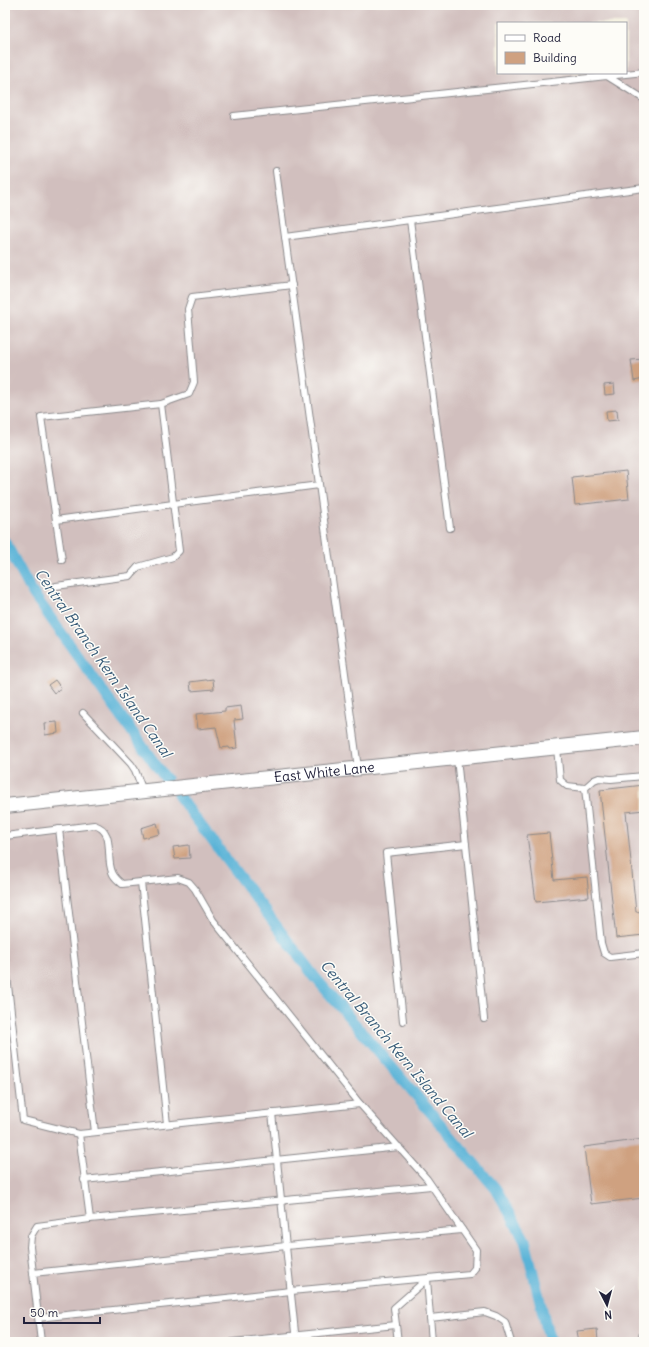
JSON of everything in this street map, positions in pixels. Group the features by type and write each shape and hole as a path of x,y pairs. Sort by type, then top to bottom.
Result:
{"street":[{"name":"East White Lane","path":"5,806 644,738"}],"lane":[{"path":"627,74 644,72"},
{"path":"234,116 626,74"},
{"path":"607,76 644,99"},
{"path":"276,171 358,768"},
{"path":"285,237 644,188"},
{"path":"410,220 450,528"},
{"path":"62,560 41,417 161,404 189,394 194,382 188,309 192,297 292,285"},
{"path":"56,586 130,576 138,567 173,557 180,551 161,404"},
{"path":"56,520 319,485"},
{"path":"83,713 134,768 144,791"},
{"path":"557,747 560,780 567,786 585,788 594,780 599,778 611,779 644,776"},
{"path":"457,758 484,1019"},
{"path":"585,788 601,943 604,953 610,957 644,953"},
{"path":"5,836 94,825 102,827 107,833 111,871 115,878 122,884 178,878 189,882 195,889 213,920 360,1104 399,1147 431,1186 476,1250 475,1268 470,1274 291,1291 38,1318"},
{"path":"59,829 95,1132"},
{"path":"403,1021 386,853 466,844"},
{"path":"141,882 168,1124"},
{"path":"5,958 23,1120 79,1134 360,1104"},
{"path":"272,1113 296,1342"},
{"path":"79,1134 90,1219"},
{"path":"84,1180 399,1147"},
{"path":"41,1342 30,1247 31,1236 37,1226 90,1219 431,1186"},
{"path":"33,1273 286,1246 462,1230"},
{"path":"427,1279 432,1342"},
{"path":"398,1342 394,1308 427,1279"},
{"path":"430,1318 485,1312 496,1316 505,1322 511,1342"},
{"path":"233,1342 396,1325"},
{"path":"641,1342 644,1328"}],"shaded area":[{"path":"5,5 644,5 644,1342 5,1342"}],"building":[{"path":"644,359 644,379 634,381 631,360"},
{"path":"614,384 615,394 605,395 604,385"},
{"path":"617,410 618,420 607,421 606,411"},
{"path":"626,471 629,499 575,505 572,477"},
{"path":"213,679 214,689 191,691 190,682"},
{"path":"55,680 61,688 54,693 48,685"},
{"path":"241,706 243,719 234,720 237,748 221,748 216,727 198,729 196,714 225,711 225,708"},
{"path":"57,722 58,733 45,735 44,723"},
{"path":"644,785 644,810 626,812 636,912 644,911 644,935 616,938 600,790"},
{"path":"157,823 160,834 143,838 141,828"},
{"path":"549,833 554,880 587,877 589,897 536,902 527,835"},
{"path":"189,845 190,858 175,859 173,847"},
{"path":"644,1139 644,1198 591,1204 584,1147"},
{"path":"597,1329 598,1342 579,1342 577,1331"}],"waterway":[{"name":"Central Branch Kern Island Canal","path":"5,542 32,592 166,779"},
{"name":"Central Branch Kern Island Canal","path":"178,795 314,976 496,1189 525,1240 550,1342"}]}
